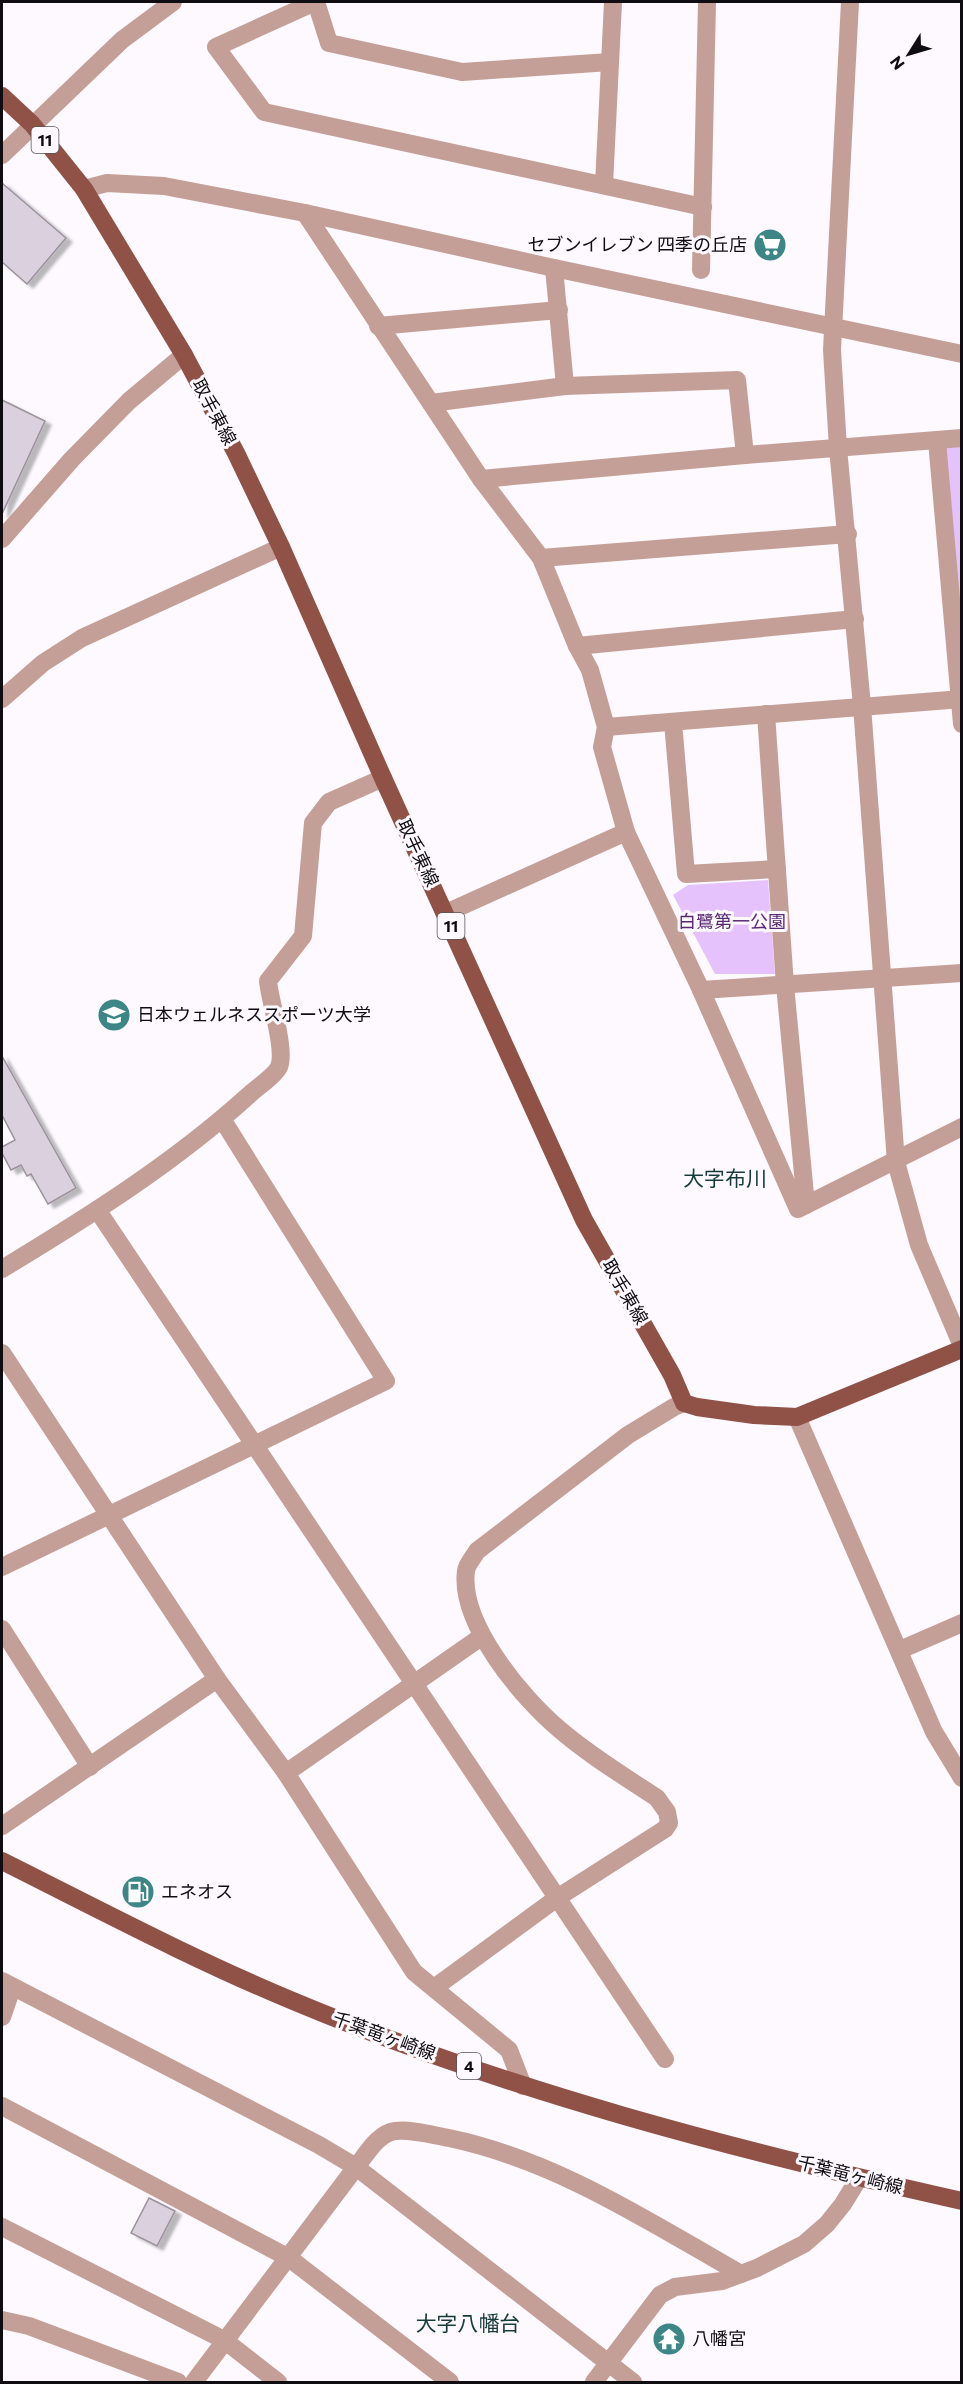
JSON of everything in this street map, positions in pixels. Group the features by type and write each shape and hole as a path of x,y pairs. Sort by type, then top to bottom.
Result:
{"main road":[{"name":"取手東線","path":"2,96 32,124 84,189 184,355 236,453 281,547 383,778 584,1220 672,1375 684,1404"},
{"path":"684,1404 754,1415 797,1417 962,1347"},
{"name":"千葉竜ヶ崎線","path":"2,1861 127,1924 293,2001 523,2086 704,2138 859,2178 962,2201"}],"street":[{"path":"2,155 122,40 173,2"},
{"path":"610,62 462,72 329,43 315,2 216,46 264,112 703,207"},
{"path":"604,185 613,2"},
{"path":"702,270 707,2"},
{"path":"850,2 832,328 838,448 855,619 896,1161 919,1245 962,1347"},
{"path":"84,189 107,183 164,186 305,213 832,328 962,354"},
{"path":"305,213 481,479 541,558 577,646 590,670 606,727 602,747 626,832 798,1209 962,1127"},
{"path":"554,268 566,386"},
{"path":"378,326 559,310"},
{"path":"2,539 80,451 129,402 184,355"},
{"path":"431,403 566,386 737,380 745,454"},
{"path":"481,479 745,454 962,438"},
{"path":"937,441 956,603 962,724"},
{"path":"541,558 848,534"},
{"path":"2,699 43,663 82,638 281,547"},
{"path":"577,646 855,619"},
{"path":"606,727 961,699"},
{"path":"766,714 785,985 806,1205"},
{"path":"673,722 686,874 777,869"},
{"path":"2,1269 98,1211 222,1119 278,1068 282,1051 268,981 303,936 313,823 329,802 383,778"},
{"path":"446,913 626,832"},
{"path":"700,990 962,973"},
{"path":"2,1567 386,1381 222,1119"},
{"path":"98,1211 665,2059"},
{"path":"2,1353 217,1679 286,1773 414,1971 509,2050 523,2086"},
{"path":"434,1988 557,1898 665,1829 669,1823 667,1812 657,1798 558,1728 519,1687 481,1637 465,1592 466,1569 477,1551 628,1435 674,1407 684,1404"},
{"path":"797,1417 934,1732 962,1778"},
{"path":"900,1650 962,1623"},
{"path":"2,1629 90,1767"},
{"path":"286,1773 481,1637"},
{"path":"2,1827 217,1679"},
{"path":"2,2017 7,1985 318,2145 356,2167 633,2382"},
{"path":"2,2106 289,2258 450,2382"},
{"path":"194,2382 356,2167 381,2137 394,2131 426,2133 485,2146 544,2167 630,2211 741,2274"},
{"path":"594,2382 660,2295 675,2287 722,2281 804,2244 838,2211 859,2178"},
{"path":"2,2227 224,2340 278,2382"},
{"path":"2,2320 29,2326 178,2382"}],"green space":[{"path":"942,441 961,441 962,597 955,598"},
{"name":"白鷺第一公園","path":"768,880 775,974 715,974 673,895 688,885"}],"building":[{"path":"2,183 66,238 27,284 2,262"},
{"path":"2,400 45,421 2,514"},
{"path":"2,1056 76,1188 48,1204 31,1174 27,1176 21,1165 11,1170 2,1153 2,1147 15,1140 2,1115"},
{"path":"149,2198 175,2211 157,2246 131,2233"}],"place":[{"name":"セブンイレブン 四季の丘店","path":"770,245"},
{"name":"日本ウェルネススポーツ大学","path":"114,1015"},
{"name":"エネオス","path":"138,1892"},
{"name":"八幡宮","path":"669,2339"}],"district":[{"name":"大字布川","path":"725,1179"},
{"name":"大字八幡台","path":"468,2324"}]}
